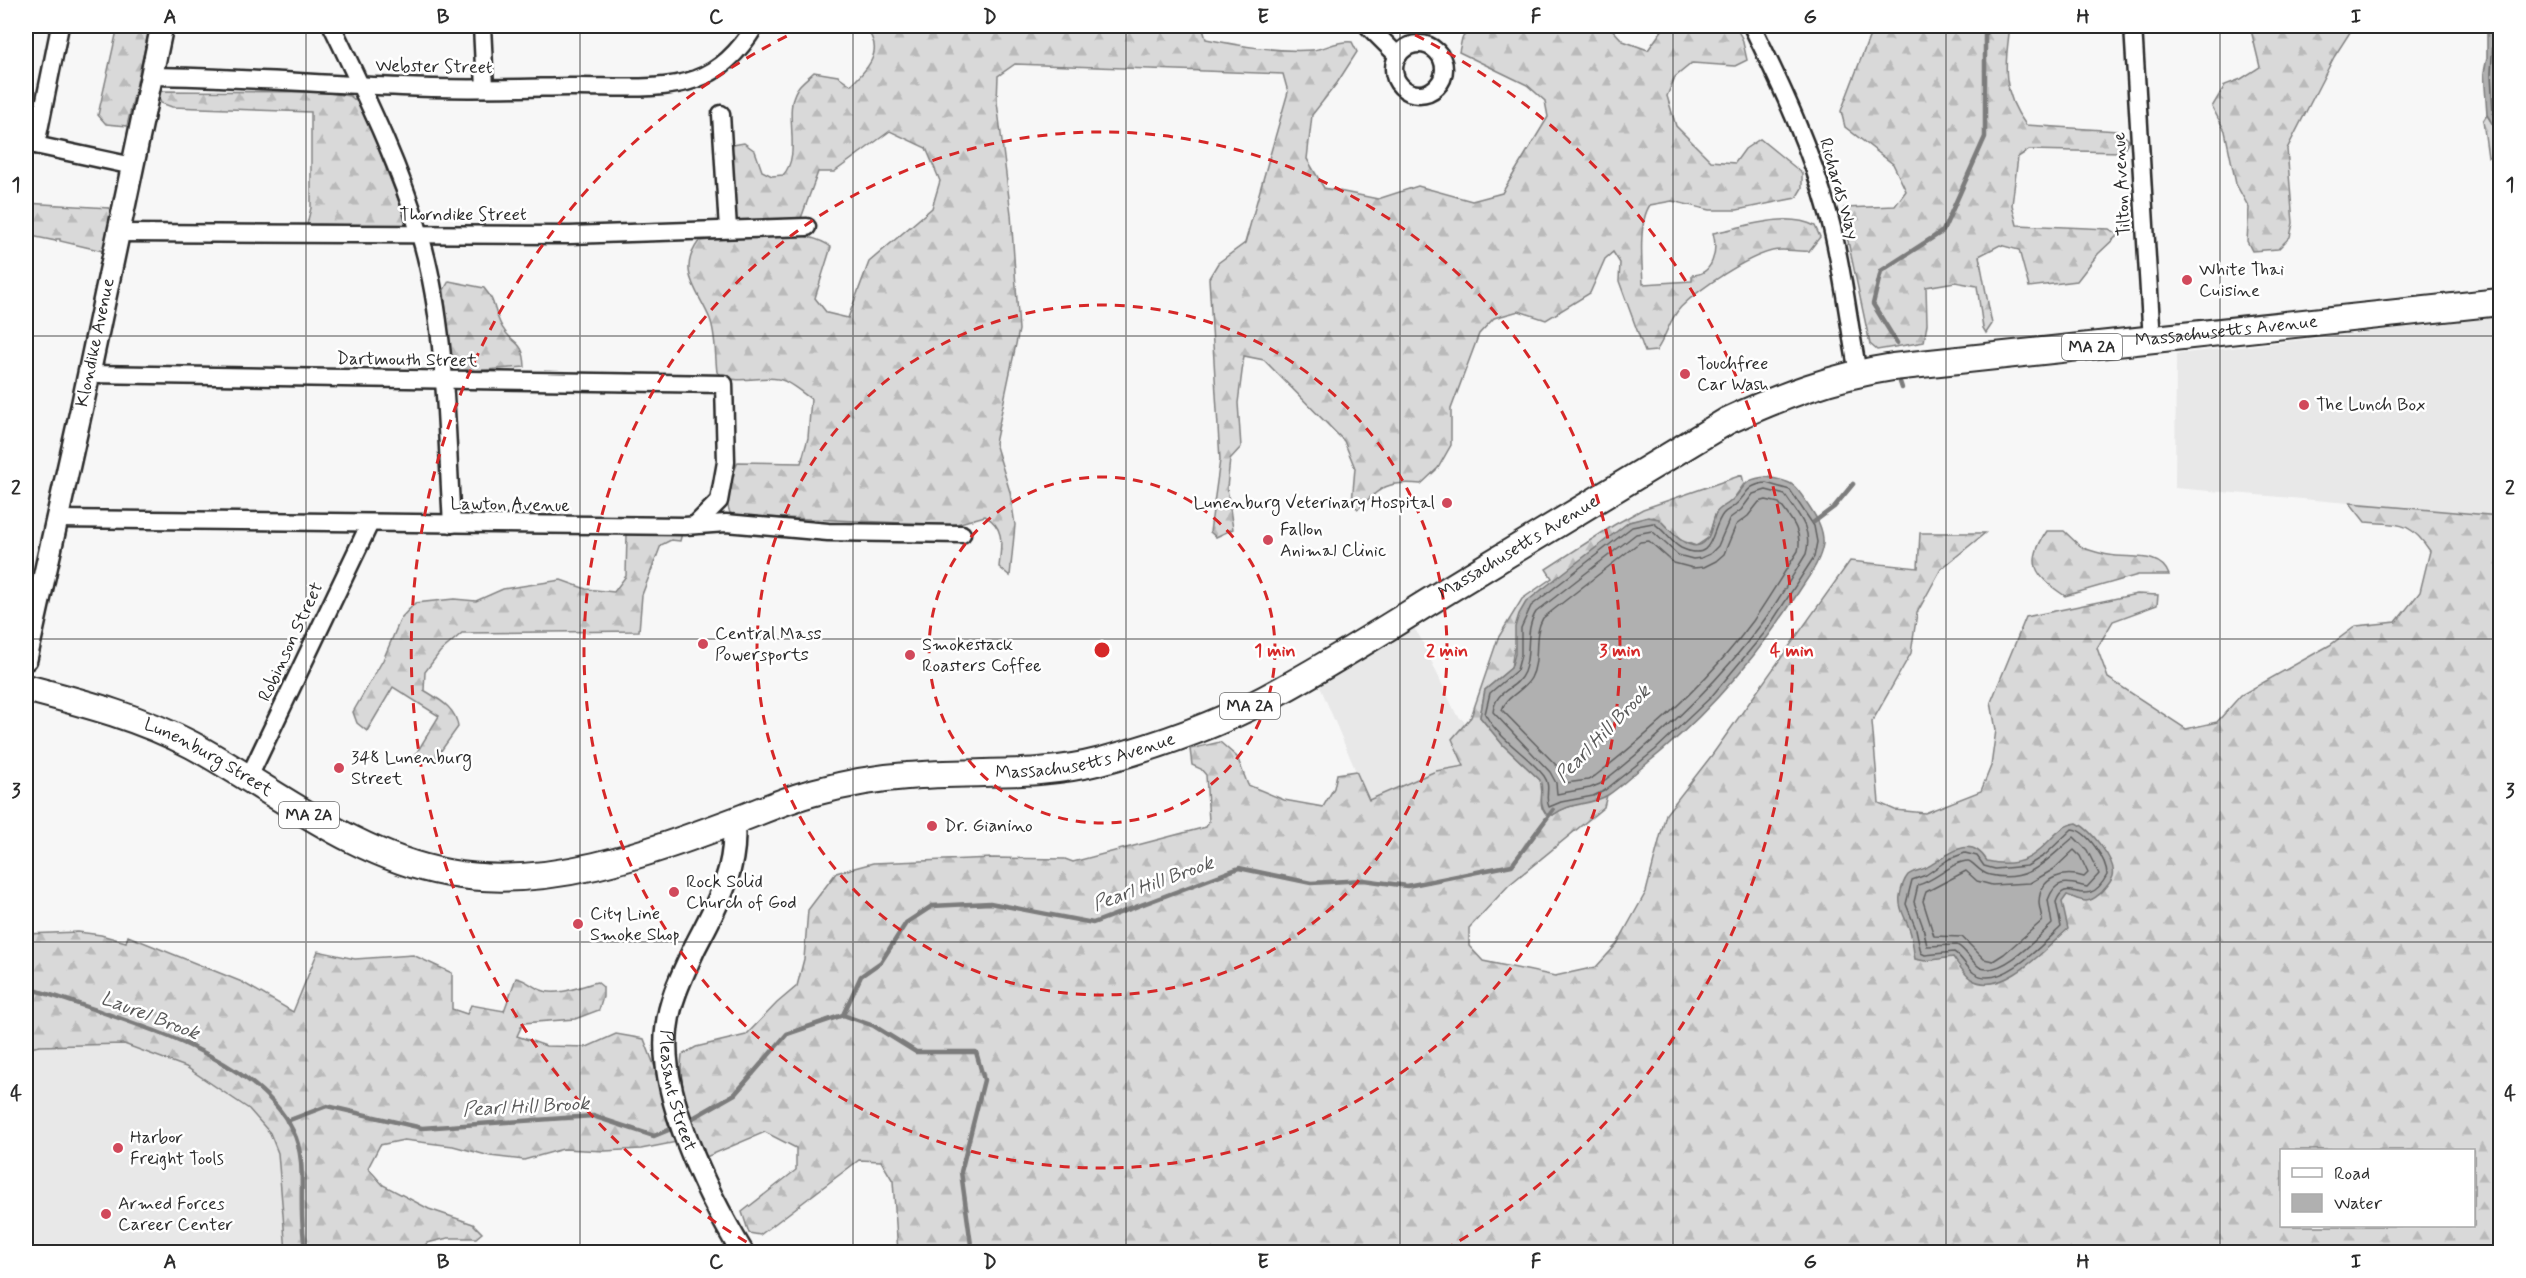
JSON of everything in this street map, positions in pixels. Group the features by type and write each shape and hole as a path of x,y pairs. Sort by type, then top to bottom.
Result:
{"main road":[{"name":"Massachusetts Avenue","path":"556,874 616,860 797,797 871,780 907,776 1031,772 1072,768 1131,753 1221,720 1266,699 1727,421 1779,398 1858,373 1917,364 2152,341 2500,302"},
{"name":"Lunenburg Street","path":"26,688 105,709 142,722 195,747 353,840 418,866 454,875 485,878 517,879 556,874"}],"street":[{"path":"60,26 31,144 133,166"},
{"name":"Klondike Avenue","path":"26,659 162,26"},
{"path":"332,26 391,156 420,234 435,301 452,524"},
{"path":"482,26 485,88"},
{"name":"Webster Street","path":"153,76 241,77 360,85 485,88 653,86 696,80 713,71 726,63 755,26"},
{"path":"1368,26 1398,56"},
{"name":"Richards Way","path":"1752,26 1796,115 1822,192 1841,272 1858,373"},
{"name":"Tilton Avenue","path":"2133,26 2152,341"},
{"path":"721,114 728,229"},
{"name":"Thorndike Street","path":"119,233 621,235 807,227"},
{"name":"Dartmouth Street","path":"89,374 724,384 726,462 719,501 695,525"},
{"name":"Lawton Avenue","path":"57,519 452,524 695,525 726,523 828,532 962,534"},
{"name":"Robinson Street","path":"248,779 369,523"},
{"name":"Pleasant Street","path":"733,821 735,850 729,875 682,976 666,1027 668,1073 682,1123 707,1189 742,1252"}],"shaded area":[{"path":"2500,317 2500,516 2175,488 2176,354"},
{"path":"1412,625 1420,637 1456,714 1466,723 1452,739 1464,766 1436,771 1368,800 1319,684"},
{"path":"124,1044 186,1067 249,1109 270,1133 278,1153 286,1252 26,1252 26,1049 39,1046"}],"green space":[{"path":"118,26 150,26 127,126 106,124 98,115"},
{"path":"565,26 650,26 643,30 584,29"},
{"path":"863,26 1202,26 1206,39 1259,48 1312,50 1341,42 1352,42 1357,52 1312,115 1307,159 1324,188 1378,199 1418,186 1472,201 1502,193 1548,117 1545,101 1527,85 1459,52 1462,38 1473,26 1609,26 1623,41 1648,50 1665,26 1735,26 1742,38 1747,60 1735,66 1692,63 1675,77 1667,96 1676,126 1711,161 1735,163 1745,149 1760,139 1802,173 1802,188 1796,198 1737,210 1710,210 1672,201 1650,205 1646,212 1642,232 1643,284 1692,281 1692,275 1705,271 1712,261 1715,247 1713,233 1765,222 1791,220 1815,226 1820,237 1809,251 1781,250 1762,254 1737,266 1712,283 1681,307 1656,351 1645,352 1619,281 1620,263 1613,252 1605,259 1590,293 1546,320 1519,311 1494,318 1479,334 1451,409 1451,445 1438,468 1421,484 1400,483 1379,490 1358,509 1352,503 1355,468 1344,441 1264,360 1244,356 1238,403 1241,447 1230,459 1227,488 1233,529 1216,537 1210,532 1220,460 1209,278 1218,263 1245,243 1288,92 1283,74 1015,64 998,76 997,102 1011,214 1019,330 995,443 1010,492 1015,525 1010,576 999,567 1001,538 999,532 992,521 985,516 953,525 740,516 730,513 728,507 729,488 738,462 801,463 808,438 811,399 782,380 770,378 739,380 717,372 712,325 689,272 692,252 699,241 767,234 802,236 818,240 831,247 815,298 827,313 848,318 869,262 932,208 940,181 926,148 890,131 834,172 818,172 800,221 733,222 728,154 733,145 744,143 755,151 762,171 772,176 783,175 792,156 791,109 797,89 814,72 838,76 851,85 873,57 874,42"},
{"path":"1864,26 2010,26 2007,78 2012,101 2026,125 2118,131 2129,140 2122,152 2029,150 2018,157 2012,205 2017,225 2109,229 2118,235 2098,254 2077,281 2029,287 2019,250 2000,245 1979,256 1992,324 1986,333 1983,328 1977,286 1955,282 1926,287 1927,324 1924,342 1877,350 1870,344 1842,213 1844,208 1895,206 1906,191 1893,164 1845,127 1841,111 1870,35"},
{"path":"2250,26 2354,26 2334,57 2287,149 2293,223 2290,237 2278,249 2252,251 2247,241 2249,208 2236,184 2225,131 2212,107 2225,85 2241,79 2260,67"},
{"path":"161,91 322,92 350,96 362,106 406,220 404,226 307,224 311,208 311,112 172,107 161,103 158,96"},
{"path":"2487,115 2500,136 2500,156 2488,157 2483,121"},
{"path":"26,203 109,208 113,215 103,251 60,241 60,239 56,241 26,235"},
{"path":"449,281 484,288 504,330 522,351 525,367 460,372 451,368 444,290"},
{"path":"1742,475 1744,484 1732,501 1716,513 1708,538 1696,546 1680,540 1654,517 1629,522 1514,648 1511,668 1485,690 1480,717 1503,745 1540,780 1542,808 1553,815 1566,808 1607,795 1604,807 1509,885 1469,928 1469,946 1483,961 1555,976 1596,967 1617,944 1646,892 1666,814 1712,755 1850,561 1918,568 1920,533 1985,533 1941,569 1917,613 1911,653 1872,722 1879,803 1895,810 1925,813 1981,791 1991,766 1996,730 1991,702 2026,617 2137,594 2158,595 2157,605 2113,621 2097,648 2108,678 2186,729 2217,722 2241,695 2330,645 2356,626 2396,622 2420,592 2430,551 2423,541 2403,526 2365,522 2350,503 2500,516 2500,1252 898,1252 893,1181 881,1161 859,1160 760,1235 749,1233 742,1212 796,1170 796,1148 765,1132 706,1157 684,1094 682,1055 696,1047 746,1035 797,986 804,959 808,910 836,873 873,863 993,858 1065,859 1073,862 1206,827 1209,821 1206,775 1201,769 1192,765 1190,749 1220,742 1237,757 1248,785 1284,800 1323,807 1334,788 1337,774 1356,771 1369,800 1436,771 1464,766 1452,739 1471,717 1498,638 1522,599 1552,578 1546,569 1643,509"},
{"path":"683,529 680,541 671,540 661,545 642,595 639,631 462,633 440,652 425,672 424,690 451,710 458,727 433,762 420,761 414,757 439,716 393,687 367,731 357,723 353,712 383,660 401,618 415,603 454,599 476,601 503,589 561,580 586,589 614,592 626,576 627,534"},
{"path":"2047,531 2064,531 2083,548 2100,553 2152,559 2165,567 2169,575 2138,575 2065,596 2046,581 2036,568 2036,552"},
{"path":"78,932 126,942 128,936 242,982 293,1012 318,951 355,959 413,955 452,973 452,1009 467,1014 471,1005 504,1011 516,978 547,992 569,990 597,982 603,987 599,1010 575,1019 523,1023 517,1036 546,1046 587,1047 616,1034 644,1039 663,1088 668,1119 677,1142 641,1149 605,1151 563,1149 524,1160 490,1156 453,1146 404,1140 380,1145 368,1168 383,1185 429,1209 473,1224 482,1233 476,1238 448,1238 427,1243 420,1252 286,1252 278,1153 270,1133 249,1109 186,1067 124,1044 39,1046 26,1049 26,934"}],"water":[{"path":"2490,26 2500,26 2500,136 2487,115 2484,72 2487,58 2487,29"},
{"path":"1767,477 1789,483 1797,488 1819,524 1823,544 1810,575 1746,665 1706,709 1663,750 1608,795 1566,808 1553,815 1546,814 1541,801 1540,780 1503,745 1480,717 1485,690 1511,668 1515,654 1515,627 1526,602 1629,522 1648,517 1659,519 1681,540 1695,546 1701,544 1709,536 1718,511 1729,503 1748,482"},
{"path":"2077,823 2089,832 2107,854 2113,876 2102,892 2091,900 2081,900 2067,895 2062,902 2068,929 2036,958 2010,977 1996,982 1983,983 1968,977 1953,957 1925,961 1915,959 1911,934 1901,910 1900,901 1902,888 1908,875 1926,868 1951,852 1966,847 1973,848 1987,861 2006,863 2021,861 2042,848 2058,832"}],"waterway":[{"name":"Pearl Hill Brook","path":"1897,343 1873,304 1881,271 1943,231 1985,137 1985,26"},
{"name":"Pearl Hill Brook","path":"1900,382 1902,388"},
{"name":"Pearl Hill Brook","path":"1814,522 1834,507 1853,484"},
{"name":"Pearl Hill Brook","path":"686,1122 735,1094 787,1034 843,1015 861,976 881,962 906,923 932,906 990,903 1093,923 1239,868 1311,883 1364,880 1407,886 1512,865 1553,810"},
{"name":"Laurel Brook","path":"26,988 180,1041 234,1070 258,1088 278,1108 297,1140 302,1171 305,1252"},
{"path":"843,1015 874,1026 916,1052 976,1052 984,1080 961,1172 972,1252"},
{"name":"Pearl Hill Brook","path":"287,1121 327,1106 422,1128 593,1116 654,1136 676,1127"},
{"path":"1843,1252 1854,1247 1859,1252"},
{"path":"2021,1252 2032,1247 2051,1252"}],"place":[{"name":"White Thai Cuisine","path":"2187,280"},
{"name":"Touchfree Car Wash","path":"1685,374"},
{"name":"The Lunch Box","path":"2304,405"},
{"name":"Lunenburg Veterinary Hospital","path":"1447,503"},
{"name":"Fallon Animal Clinic","path":"1268,540"},
{"name":"Central Mass Powersports","path":"703,644"},
{"name":"Smokestack Roasters Coffee","path":"910,655"},
{"name":"348 Lunenburg Street","path":"339,768"},
{"name":"Dr. Gianino","path":"932,826"},
{"name":"Rock Solid Church of God","path":"674,892"},
{"name":"City Line Smoke Shop","path":"578,924"},
{"name":"Harbor Freight Tools","path":"118,1148"},
{"name":"Armed Forces Career Center","path":"106,1214"}]}
